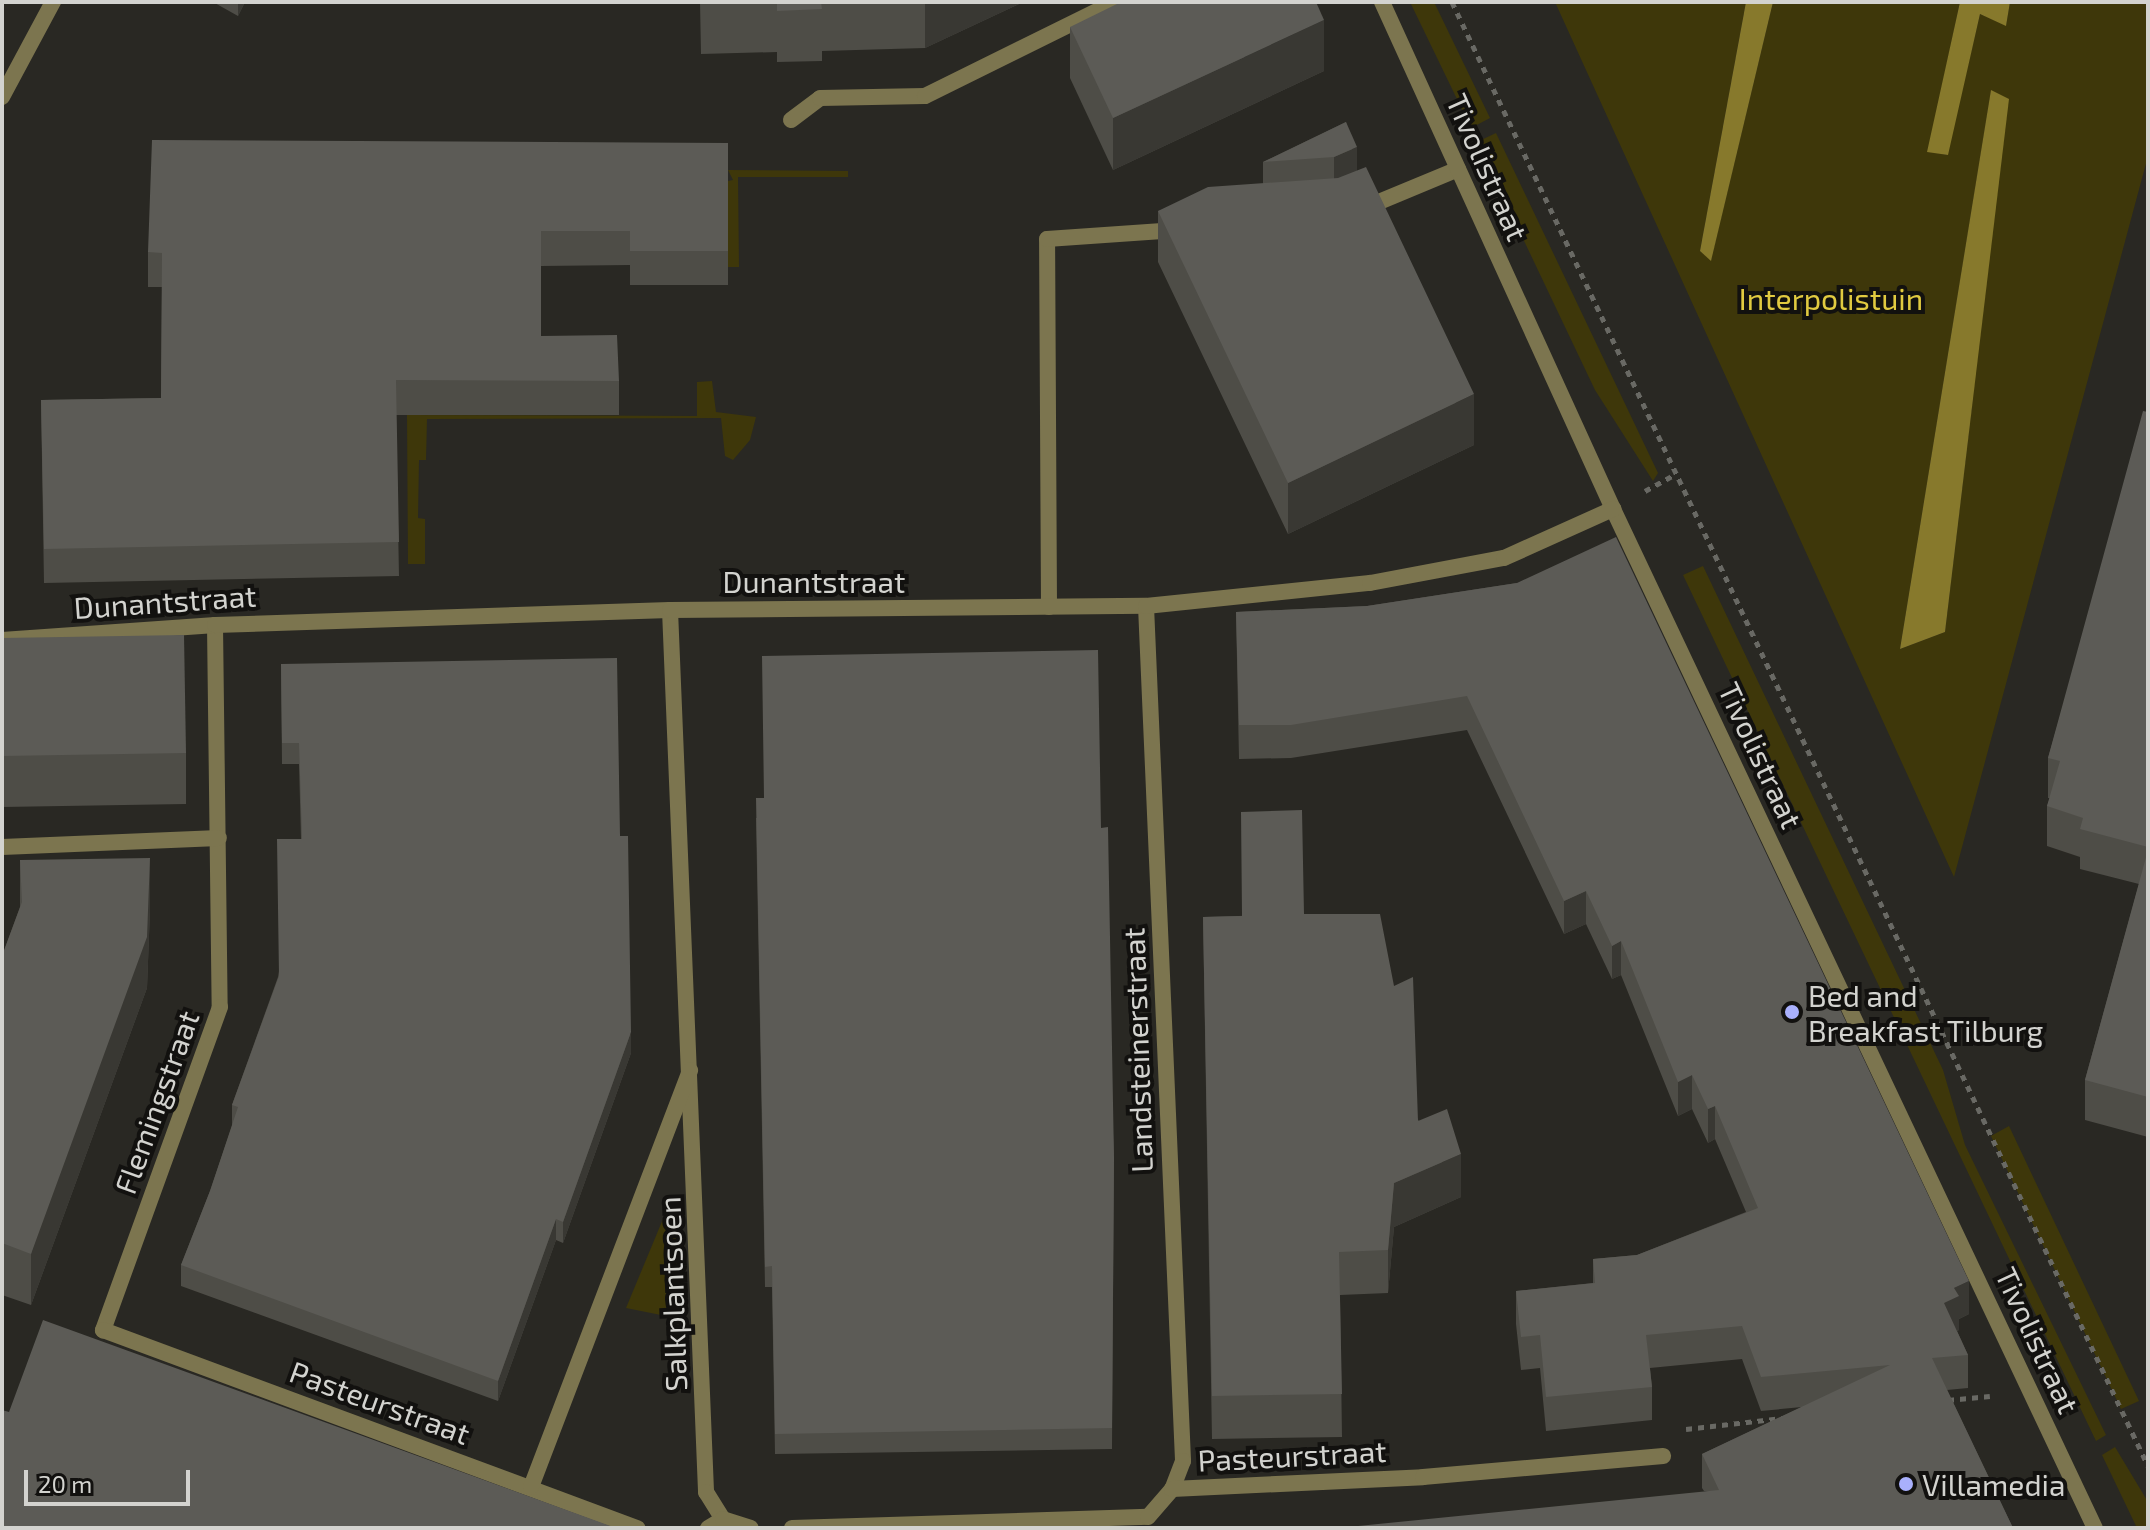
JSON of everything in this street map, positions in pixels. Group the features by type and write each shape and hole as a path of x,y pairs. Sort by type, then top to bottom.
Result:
{"street":[{"path":"2,97 53,2"},
{"path":"791,120 820,98 925,96 1115,2"},
{"name":"Tivolistraat","path":"1382,2 1613,509 2095,1528"},
{"path":"1351,213 1458,169"},
{"path":"1049,607 1047,239 1199,228"},
{"name":"Dunantstraat","path":"2,640 215,625 670,610 1146,606 1370,583 1504,558 1613,509"},
{"name":"Landsteinerstraat","path":"1146,606 1183,1461 1172,1489"},
{"name":"Salkplantsoen","path":"670,610 692,1063 706,1492 723,1519"},
{"name":"Flemingstraat","path":"103,1330 220,1007 215,625"},
{"path":"2,847 219,838"},
{"name":"Salkplantsoen","path":"531,1487 692,1063"},
{"name":"Pasteurstraat","path":"103,1330 531,1487 627,1526"},
{"name":"Pasteurstraat","path":"792,1528 1148,1517 1172,1489 1423,1477 1663,1456"},
{"path":"708,1528 723,1519 751,1528"}],"path":[{"name":"Tivolistraat","path":"1452,2 2148,1466"},
{"path":"1938,1401 2031,1391"},
{"path":"1663,1456 1660,1431 1799,1416"}],"green space":[{"path":"1410,2 1434,2 1490,118 1471,128"},
{"name":"Interpolistuin","path":"1555,2 1746,2 1700,251 1711,260 1773,2 1960,2 1928,151 1947,155 1980,14 2006,25 2010,2 2148,2 2148,156 1954,877","holes":["1991,91 1973,397 1945,632 1900,649"]},
{"path":"1496,133 1658,473 1653,481 1595,390 1477,142"},
{"path":"728,170 848,171 848,177 738,177 739,267 728,267 728,181 733,180"},
{"path":"712,381 716,412 756,417 750,440 733,460 725,456 721,418 427,419 426,460 419,460 418,518 425,519 425,564 408,564 407,415 697,416 697,382"},
{"path":"1703,566 1943,1070 1965,1145 2106,1435 2096,1441 1683,575"},
{"path":"2009,1126 2139,1401 2121,1409 1991,1136"},
{"path":"663,1219 679,1228 681,1319 626,1308"},
{"path":"2115,1447 2148,1502 2148,1528 2137,1528 2102,1455"}],"shaded area":[{"path":"1746,2 1773,2 1711,261 1700,251"},
{"path":"1960,2 2010,2 2006,26 1980,14 1948,155 1927,152"},
{"path":"1991,90 2009,99 1945,632 1900,649"}],"building":[{"path":"777,2 821,2 822,9 777,11"},
{"path":"1121,2 1316,2 1324,20 1113,118 1070,27"},
{"path":"1346,122 1357,147 1334,157 1263,162"},
{"path":"152,140 728,143 728,251 630,251 630,231 541,231 541,336 617,335 619,381 396,380 399,542 44,549 41,400 161,398 162,253 148,252"},
{"path":"1366,167 1474,394 1288,483 1158,211 1208,187 1338,178"},
{"path":"2143,411 2148,412 2148,847 2080,829 2083,818 2047,806 2060,761 2048,758"},
{"path":"1616,537 1969,1281 1954,1288 1959,1296 1944,1303 1968,1355 1932,1358 2013,1528 1338,1528 1719,1490 1702,1454 1890,1365 1761,1377 1742,1326 1646,1335 1652,1387 1546,1397 1540,1335 1521,1337 1516,1291 1595,1283 1593,1259 1637,1255 1758,1208 1715,1106 1708,1109 1692,1075 1678,1082 1621,941 1612,946 1586,891 1564,901 1467,696 1291,725 1239,725 1236,612 1367,606 1517,583"},
{"path":"184,635 186,753 2,756 2,638"},
{"path":"1098,650 1101,828 1108,827 1114,1158 1112,1428 775,1434 772,1266 765,1267 756,798 764,798 762,656"},
{"path":"617,658 620,836 628,836 631,1032 563,1222 556,1219 498,1381 181,1265 210,1191 238,1107 232,1105 279,976 277,839 302,839 299,743 282,743 281,664"},
{"path":"1302,810 1304,914 1380,914 1394,986 1413,977 1418,1121 1447,1109 1461,1154 1394,1183 1388,1250 1339,1252 1342,1394 1212,1396 1203,917 1242,916 1241,812"},
{"path":"2148,850 2148,1097 2085,1080"},
{"path":"150,858 147,937 31,1254 2,1243 2,956 22,902 20,860"},
{"path":"43,1320 616,1528 2,1528 2,1410 9,1412"},
{"path":"1230,1526 1230,1528 1129,1528"}],"place":[{"name":"Bed and Breakfast Tilburg","path":"1792,1012"},
{"name":"Villamedia","path":"1906,1484"}]}
